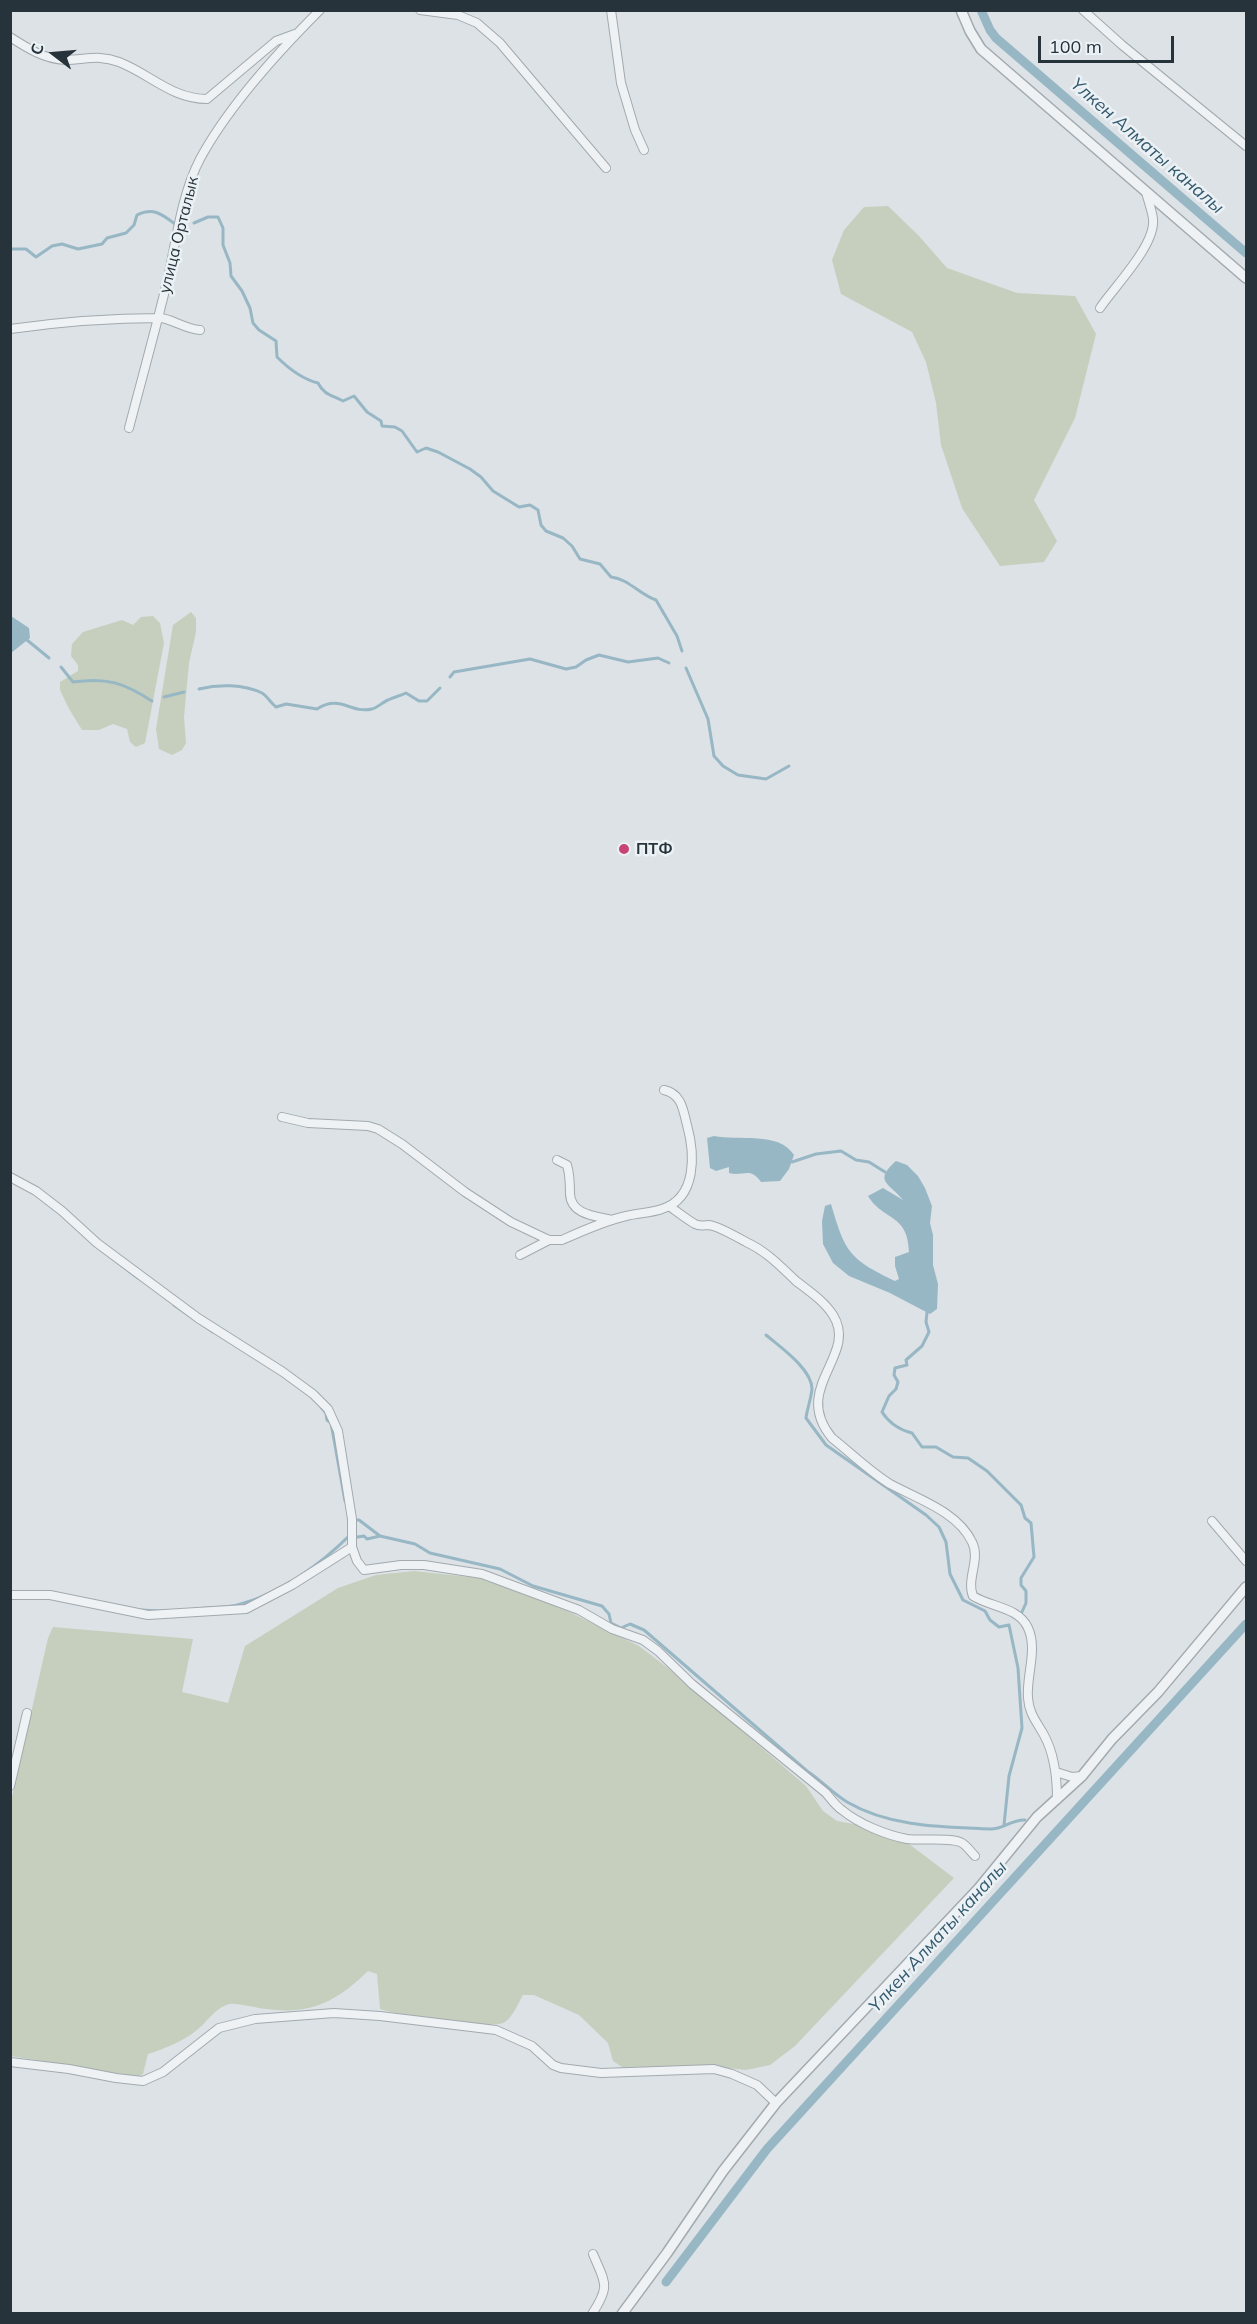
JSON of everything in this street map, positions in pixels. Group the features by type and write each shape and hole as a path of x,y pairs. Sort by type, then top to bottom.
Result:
{"street":[{"name":"улица Орталык","path":"129,428 182,216 200,160 226,117 296,34 320,10"},
{"path":"420,10 458,15 477,23 500,43 606,168"},
{"path":"611,10 621,83 635,130 644,150"},
{"path":"961,10 981,49 1246,278"},
{"path":"1083,10 1122,45 1246,145"},
{"path":"10,37 32,51 49,58 64,60 93,56 121,63 168,90 198,99 207,99 276,41 296,34"},
{"path":"1100,308 1138,257 1151,232 1153,220 1146,192"},
{"path":"10,329 78,320 164,318 191,330 200,330"},
{"path":"282,1117 308,1123 368,1126 378,1129 402,1144 465,1192 533,1234 549,1240 562,1240 613,1220 662,1209 683,1194 690,1178 692,1162 688,1130 680,1101 671,1092 664,1090"},
{"path":"557,1160 567,1165 570,1197 580,1211 589,1216 613,1220"},
{"path":"10,1177 36,1191 97,1243 198,1318 283,1372 313,1394 328,1409 338,1431 352,1519 352,1547 357,1561 364,1570 401,1565 424,1565 482,1574 579,1610 612,1629 643,1640 658,1651 692,1684 826,1793 842,1811 881,1831 906,1838 955,1840 964,1844 975,1856"},
{"path":"669,1206 698,1226 709,1225 764,1251 832,1313 840,1329 837,1349 818,1394 817,1403 826,1431 889,1483 953,1519 966,1532 974,1547 971,1591 973,1596 1019,1617 1028,1628 1031,1641 1027,1695 1029,1707 1032,1718 1045,1736 1056,1772 1057,1799"},
{"path":"520,1254 549,1240"},
{"path":"1212,1521 1246,1561"},
{"path":"10,1595 50,1595 148,1615 246,1609 292,1585 352,1547"},
{"path":"622,2313 667,2253 723,2171 776,2103 979,1888 1019,1836 1082,1776 1112,1739 1158,1692 1246,1587"},
{"path":"10,1786 27,1713"},
{"path":"1056,1772 1072,1777 1082,1776"},
{"path":"10,2062 69,2068 116,2078 143,2080 163,2072 219,2028 228,2024 255,2019 334,2013 380,2016 496,2030 532,2046 553,2065 561,2068 601,2073 714,2069 757,2085 776,2103"},
{"path":"592,2313 605,2288 605,2280 593,2254"}],"green space":[{"path":"888,206 947,268 1017,293 1075,296 1096,334 1075,418 1034,500 1057,541 1044,562 1000,566 962,508 941,445 936,403 926,362 912,332 841,294 832,260 844,230 864,207"},
{"path":"191,612 196,618 196,632 189,663 184,717 186,743 182,750 172,755 159,749 156,729 173,625"},
{"path":"153,616 160,623 164,643 145,743 136,747 130,742 127,729 113,724 99,730 82,730 60,690 60,682 78,671 78,665 71,656 72,644 83,632 122,620 133,625 141,617"},
{"path":"414,1571 479,1578 557,1606 639,1646 677,1675 806,1786 823,1811 837,1821 865,1826 909,1844 954,1878 795,2046 770,2065 746,2070 709,2066 622,2067 613,2061 608,2043 579,2015 534,1995 523,1995 508,2020 496,2024 482,2025 444,2021 390,2012 380,2009 377,1974 368,1971 345,1991 310,2008 282,2010 237,2004 224,2006 186,2038 148,2054 143,2074 138,2077 11,2056 11,1801 48,1638 53,1627 193,1639 182,1692 228,1703 245,1646 338,1588 376,1575"}],"water":[{"path":"11,616 29,628 30,638 11,653"},
{"path":"714,1136 768,1140 787,1147 794,1155 789,1169 780,1181 761,1182 750,1173 729,1173 729,1167 716,1171 710,1168 707,1138"},
{"path":"896,1161 907,1165 918,1176 932,1206 930,1223 933,1235 933,1265 938,1284 937,1309 930,1314 890,1293 849,1276 833,1263 823,1244 822,1221 825,1206 831,1204 845,1244 858,1260 895,1281 899,1279 895,1257 909,1252 908,1239 900,1224 874,1204 868,1196 883,1188 903,1200 884,1178 885,1173"}],"waterway":[{"name":"Үлкен Алматы каналы","path":"981,10 996,38 1246,253"},
{"path":"10,249 26,249 36,257 52,246 62,244 78,249 102,244 107,238 126,233 134,225 137,215 148,212 161,215 175,224"},
{"path":"194,223 208,217 218,217 223,228 223,245 230,263 231,276 242,291 250,308 253,323 259,330 276,341 277,357 286,365 301,376 318,383 326,392 343,401 354,396 367,412 381,421 382,426 395,427 402,431 417,452 426,448 438,452 470,469 481,477 493,491 519,507 530,505 538,510 541,525 546,531 563,538 572,546 580,559 600,564 611,577 623,581 656,600 677,636 682,651"},
{"path":"27,640 49,658"},
{"path":"450,677 454,672 530,659 566,669 576,667 599,655 628,662 658,658 669,663"},
{"path":"61,667 73,682 96,680 115,683 152,701"},
{"path":"686,668 708,719 714,756 723,766 738,775 766,779 789,766"},
{"path":"199,689 239,686 262,693 276,707 286,704 317,709 333,703 364,710 374,708 406,693 419,701 427,701 440,688"},
{"path":"164,697 184,692"},
{"path":"792,1162 816,1154 841,1151 856,1160 869,1162 885,1172"},
{"path":"112,1258 138,1278"},
{"path":"174,1305 213,1332"},
{"path":"927,1312 926,1322 929,1332 922,1346 906,1360 907,1365 895,1368 894,1375 898,1382 896,1389 889,1396 882,1412 895,1426 912,1433 922,1447 936,1447 953,1457 968,1458 987,1471 1021,1505 1025,1518 1031,1523 1034,1557 1021,1578 1021,1585 1026,1591 1026,1603 1021,1614"},
{"path":"766,1335 801,1366 811,1381 812,1389 806,1418 826,1445 926,1515 939,1527 946,1542 950,1574 963,1600 985,1611 990,1620 999,1627 1009,1625 1018,1668 1022,1728 1009,1776 1004,1825"},
{"path":"321,1407 326,1413 327,1420 331,1423 345,1501"},
{"path":"354,1520 359,1520 380,1536 415,1544 430,1553 500,1569 533,1586 602,1606 609,1614 611,1623 621,1628 630,1624 644,1630 807,1771 847,1802 863,1810 898,1821 953,1827 994,1829 1025,1820"},
{"path":"204,1608 237,1605 271,1593 313,1567 350,1535 364,1536 367,1539 380,1536"},
{"path":"139,1610 162,1611"},
{"name":"Үлкен Алматы каналы","path":"666,2282 767,2149 1246,1624"}],"place":[{"name":"ПТФ","path":"624,849"}]}
